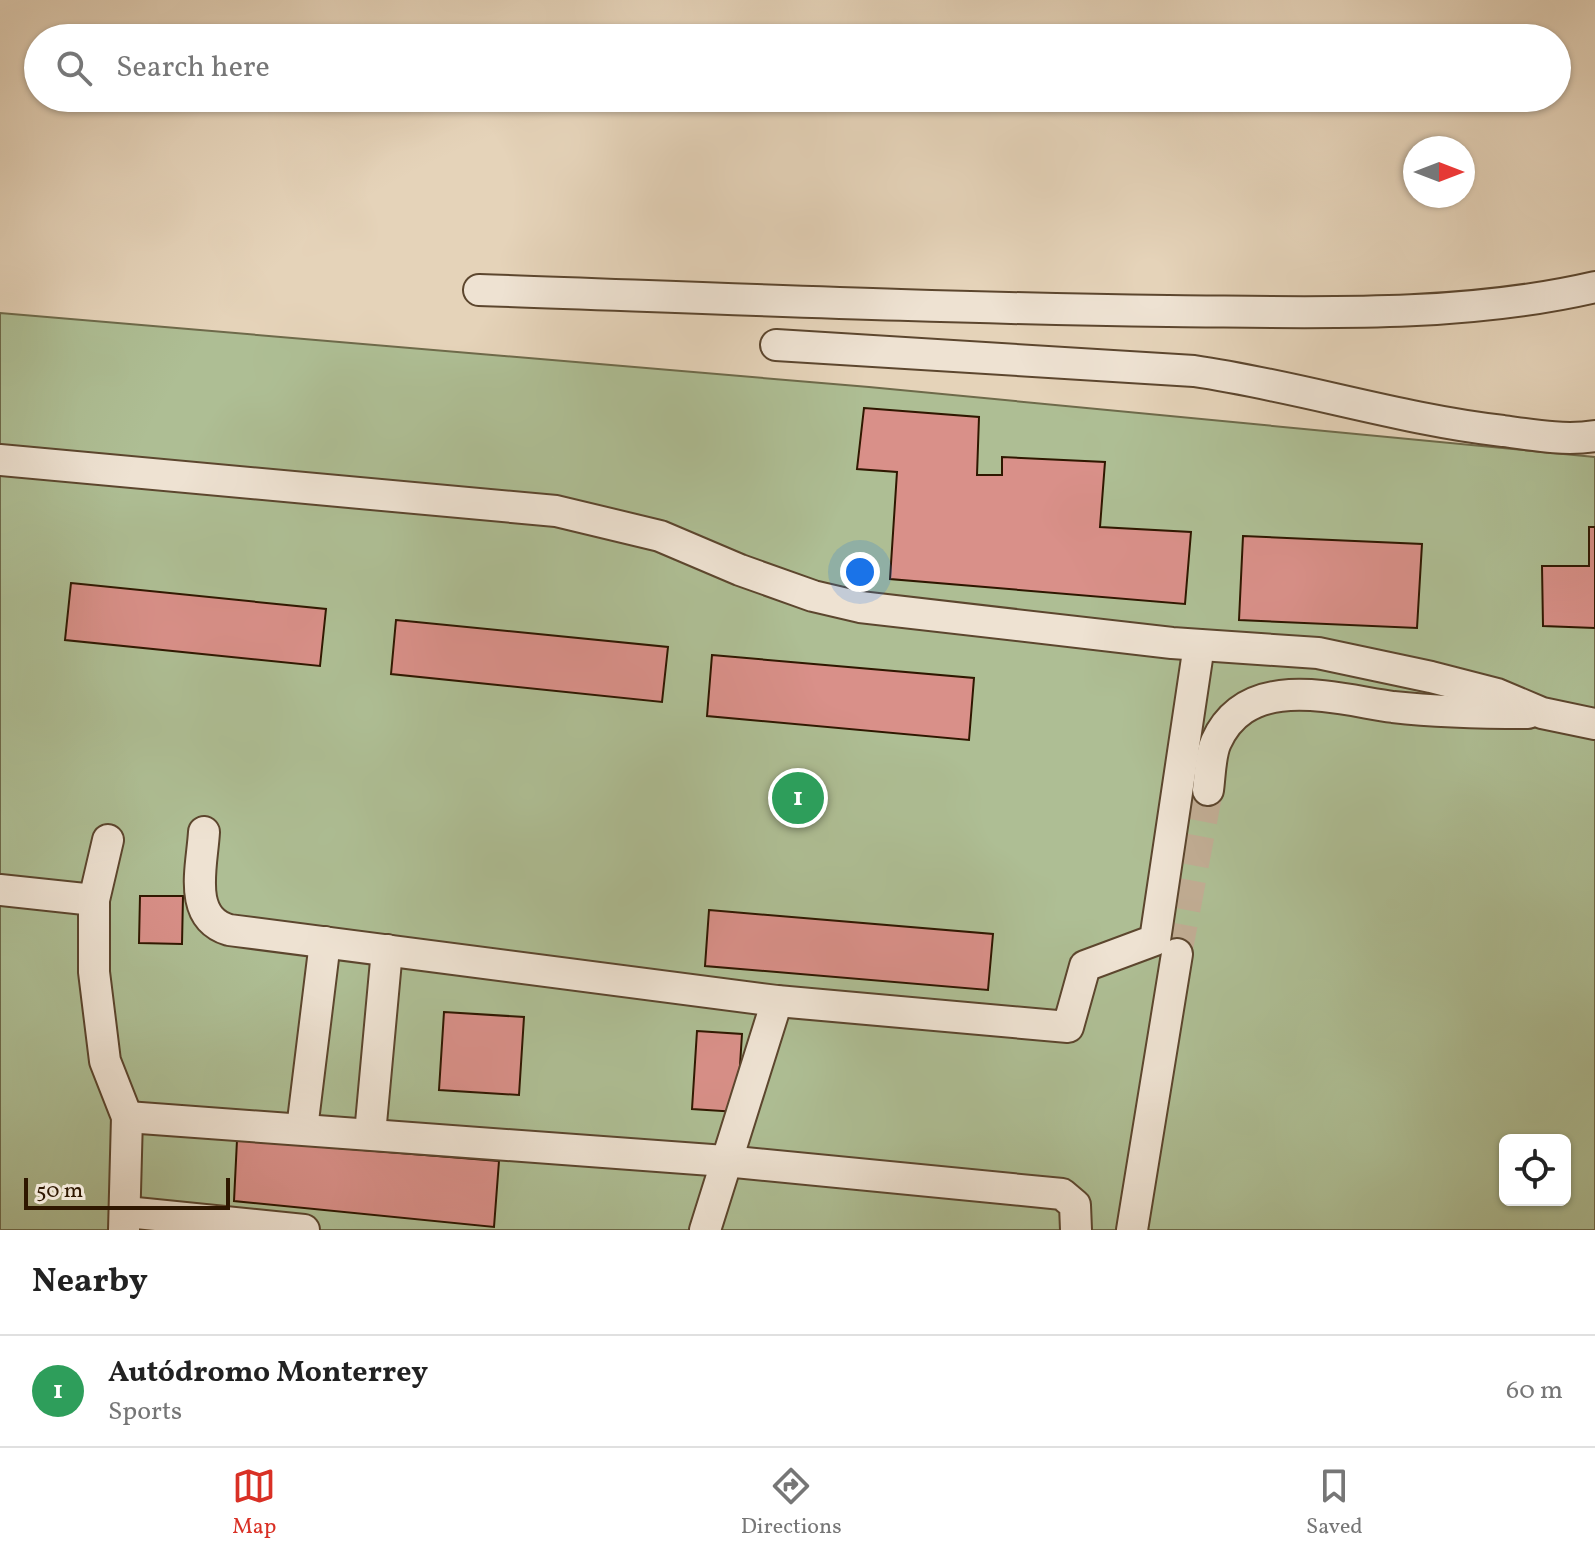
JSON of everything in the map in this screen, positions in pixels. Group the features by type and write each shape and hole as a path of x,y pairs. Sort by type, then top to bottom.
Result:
{"lane":[{"path":"479,290 1056,309 1368,311 1486,304 1595,287"},
{"path":"776,345 1194,371 1257,380 1390,414 1455,425 1549,436 1595,436"},
{"path":"0,460 556,511 660,536 740,570 813,596 860,607 1199,645 1318,653 1484,691 1542,713 1595,724"},
{"path":"204,832 201,900 206,917 214,925 777,1001 1068,1027 1085,966 1155,940 1199,645"},
{"path":"1208,790 1216,742 1238,713 1270,696 1303,693 1444,713 1542,713"},
{"path":"108,840 94,900 94,972 105,1061 127,1117 125,1221 304,1230"},
{"path":"0,890 94,900"},
{"path":"302,1129 325,942"},
{"path":"370,1134 387,950"},
{"path":"1132,1230 1177,954"},
{"path":"705,1230 777,1001"},
{"path":"127,1117 725,1161 1062,1194 1075,1205 1076,1230"}],"green space":[{"path":"0,313 869,387 1595,457 1595,1230 0,1230"}],"building":[{"path":"864,408 979,417 977,475 1002,475 1002,457 1105,462 1100,527 1191,532 1185,604 890,579 897,472 857,469"},
{"path":"1589,527 1595,527 1595,628 1543,626 1542,566 1589,566"},
{"path":"1243,536 1422,544 1417,628 1239,620"},
{"path":"71,583 326,609 320,666 65,640"},
{"path":"396,620 668,647 662,702 391,674"},
{"path":"712,655 974,678 969,740 707,716"},
{"path":"140,896 183,896 182,944 139,943"},
{"path":"709,910 993,934 988,990 705,966"},
{"path":"444,1012 524,1017 519,1095 439,1090"},
{"path":"697,1031 742,1034 737,1112 692,1109"},
{"path":"237,1140 499,1161 494,1227 234,1201"}],"tunnel":[{"path":"1177,954 1208,790"}],"place":[{"name":"Autódromo Monterrey","path":"798,798"}]}
